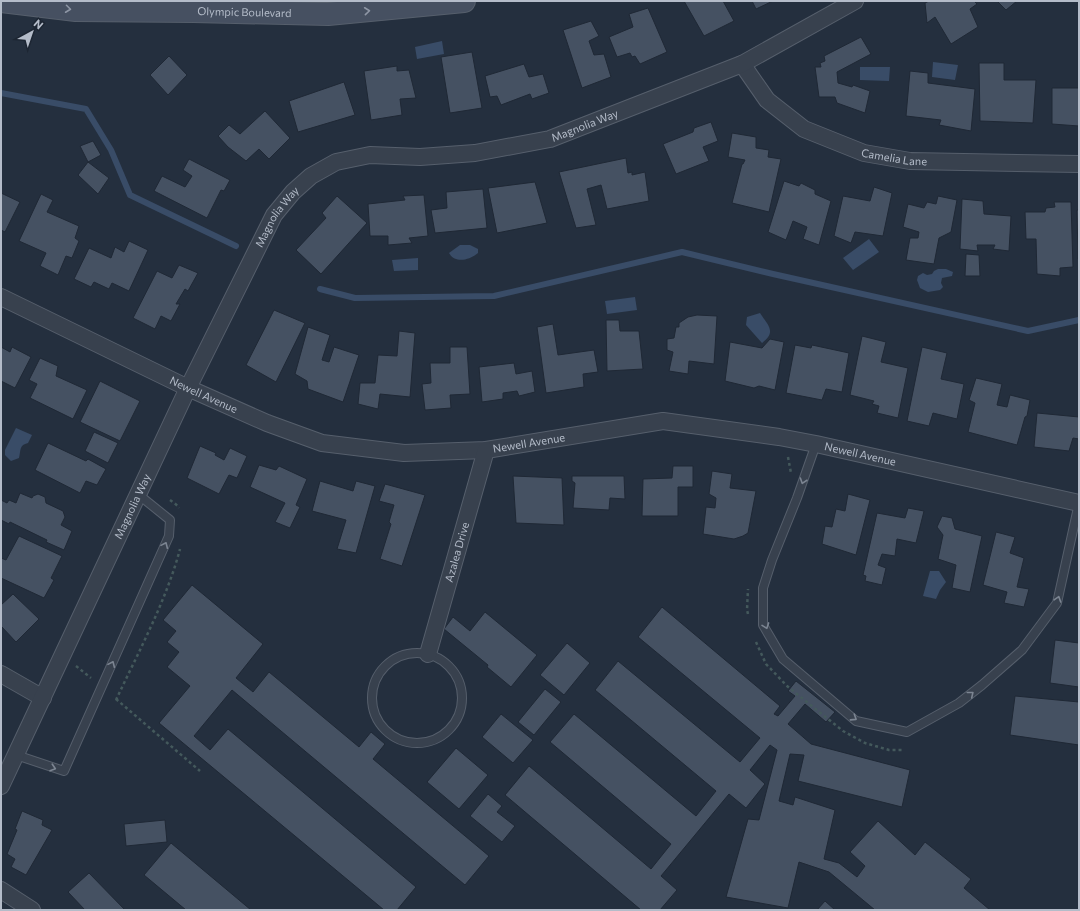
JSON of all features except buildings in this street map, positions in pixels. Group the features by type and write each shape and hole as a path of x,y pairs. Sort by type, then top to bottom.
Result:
{"main road":[{"name":"Olympic Boulevard","path":"1,1 76,10 193,11 328,11 464,1"}],"street":[{"name":"Magnolia Way","path":"1,786 188,388 274,215 293,192 311,176 336,162 370,155 420,157 475,153 550,140 742,64 855,1"},
{"name":"Camelia Lane","path":"742,64 767,100 804,129 864,153 910,161 1079,164"},
{"name":"Newell Avenue","path":"1,297 188,388 267,422 322,443 404,453 486,450 663,421 778,437 816,444 1079,503"},
{"name":"Azalea Drive","path":"428,654 486,450"},
{"path":"1,674 43,698"},
{"path":"1,890 32,910"}],"lane":[{"path":"816,444 797,498 772,560 763,588 763,625 783,659 856,721 907,732 959,703 1022,650 1058,603 1079,503"},
{"path":"16,755 64,771 169,536 170,520 139,495"},
{"path":"406,654 428,654 441,660 457,677 462,692 461,708 456,722 445,734 432,741 416,744 401,740 389,733 379,723 373,710 372,696 375,681 382,669 393,660 406,654"}],"path":[{"path":"788,457 791,470 790,477"},
{"path":"749,587 747,610 750,620"},
{"path":"755,639 756,645 766,664 787,686 843,731 865,743 889,750 903,750"},
{"path":"76,665 200,770"}],"water":[{"path":"442,41 444,54 417,59 415,47"},
{"path":"933,62 958,65 955,80 932,77"},
{"path":"860,67 890,67 889,81 860,80"},
{"path":"869,239 879,252 853,270 843,258"},
{"path":"460,245 470,245 478,249 478,253 471,258 463,260 455,259 449,253"},
{"path":"418,258 418,270 394,271 392,260"},
{"path":"938,269 946,269 953,272 952,276 942,278 941,283 943,287 940,290 928,292 920,288 917,280 918,276 923,273 927,275 932,274"},
{"path":"635,297 637,310 607,314 605,301"},
{"path":"760,313 770,328 767,339 762,343 746,325 747,317"},
{"path":"16,428 32,435 28,443 23,445 20,450 19,458 11,461 5,455 5,450"},
{"path":"930,571 939,571 946,582 936,599 923,596"}],"waterway":[{"path":"1,93 86,109 111,150 130,195 236,246"},
{"path":"320,289 355,298 494,296 682,252 1028,331 1079,320"}]}
